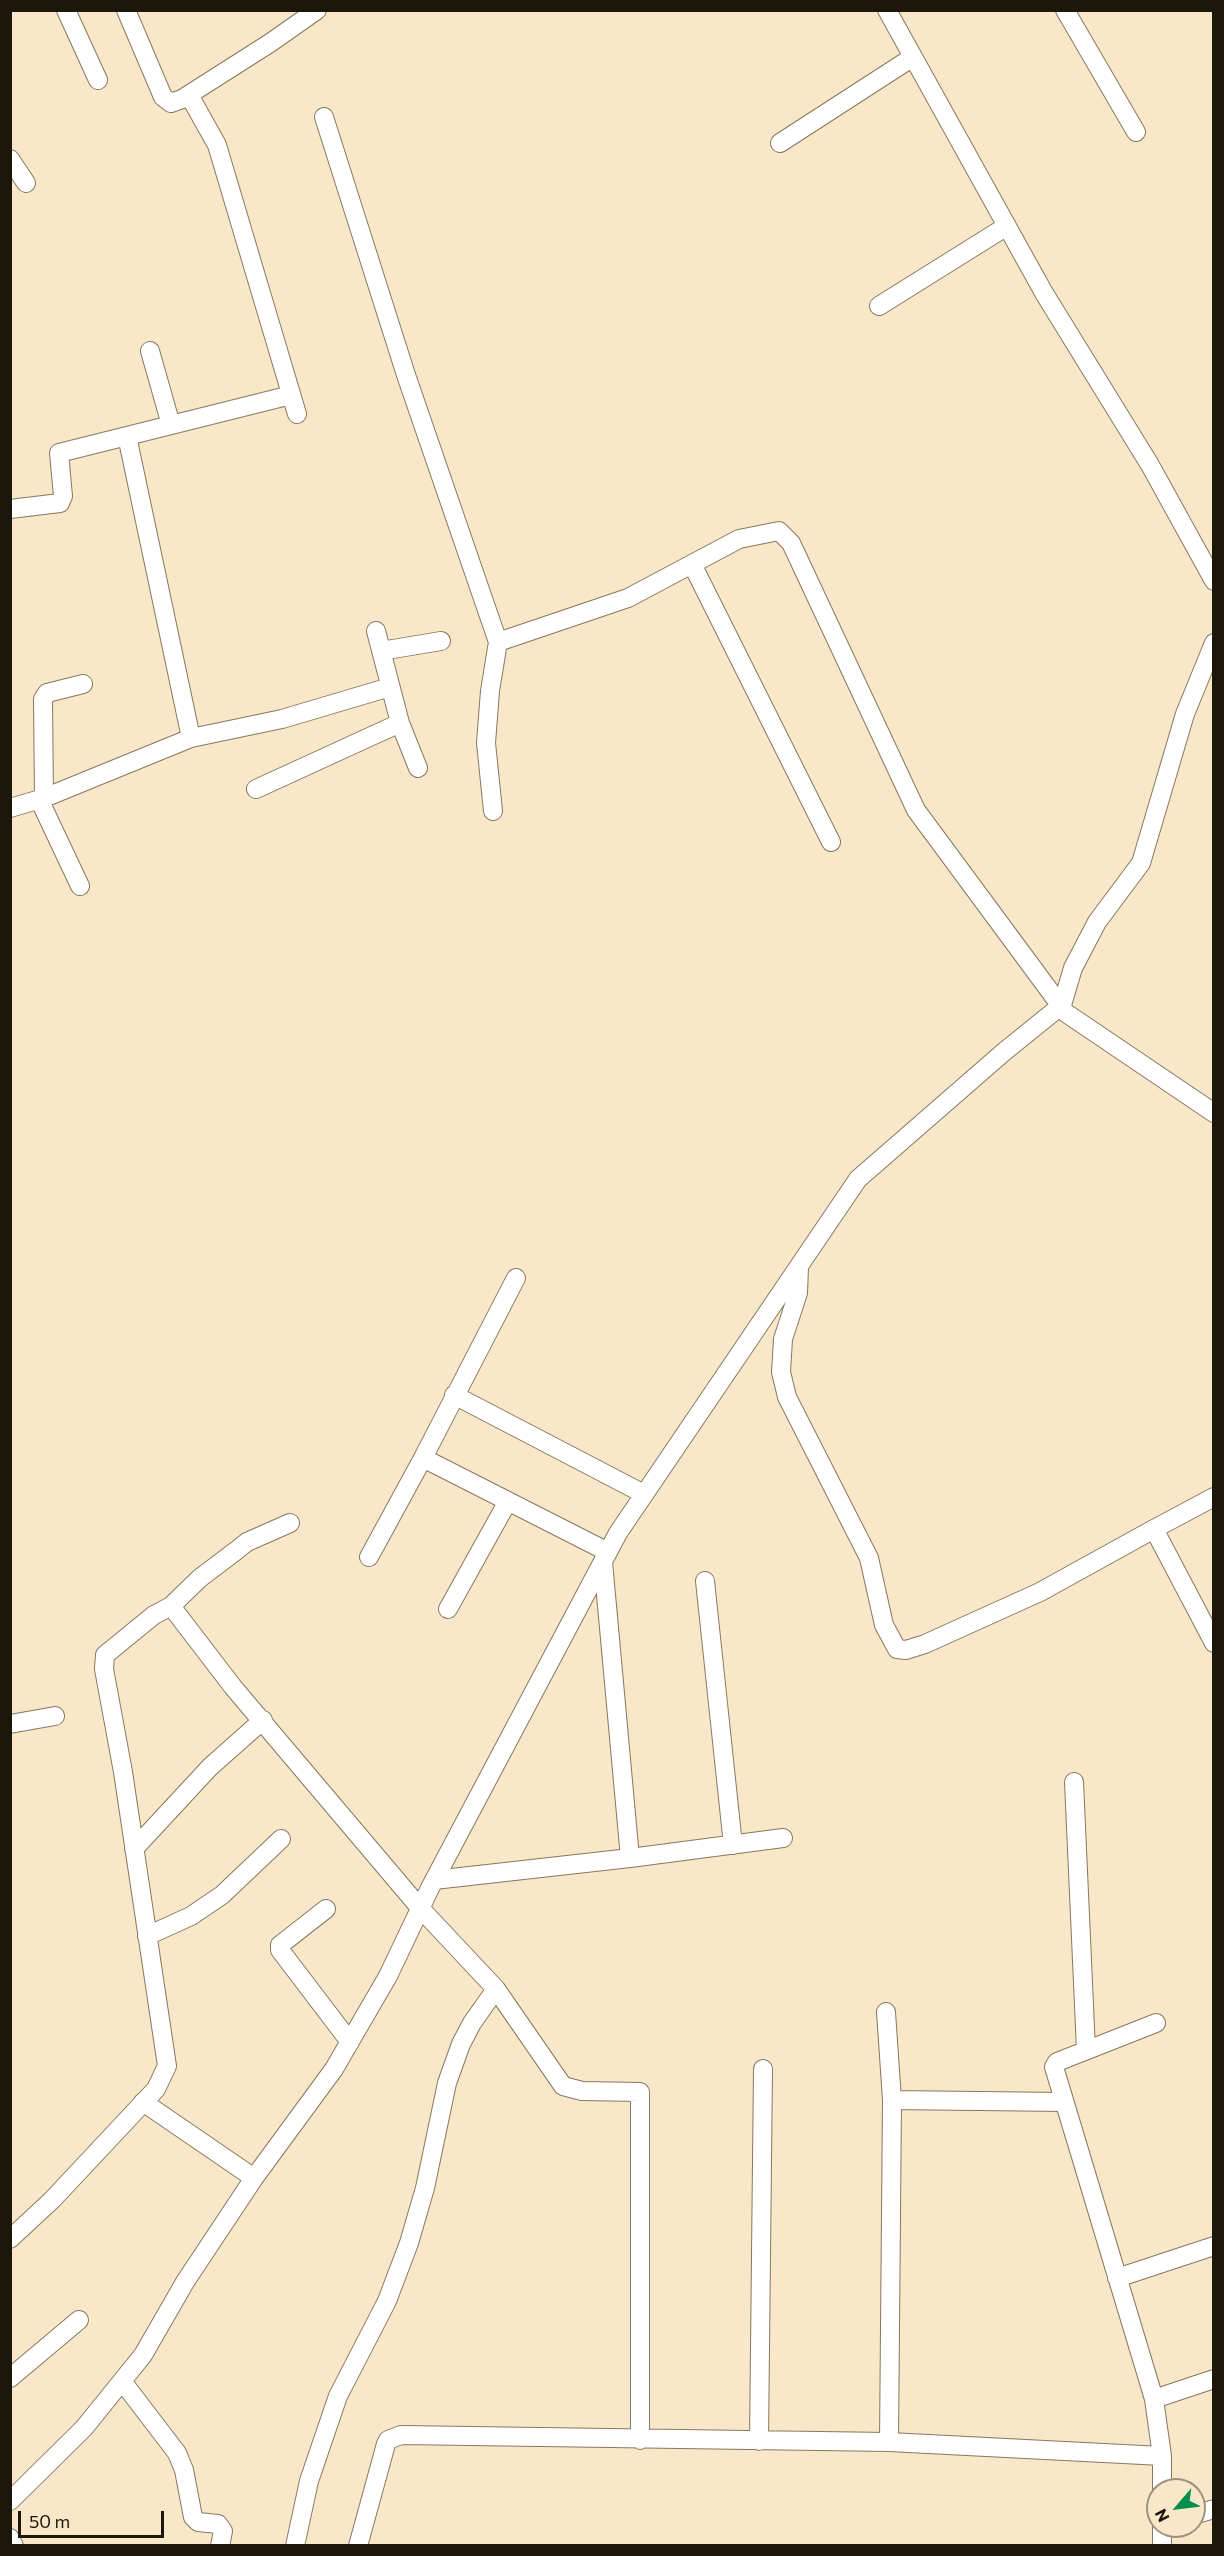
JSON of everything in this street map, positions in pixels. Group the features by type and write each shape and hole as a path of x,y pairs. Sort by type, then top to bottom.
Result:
{"street":[{"path":"66,10 98,80"},
{"path":"126,10 163,98 171,103 189,94 316,10"},
{"path":"887,10 1044,293 1150,465 1214,581"},
{"path":"1065,10 1136,132"},
{"path":"780,143 913,57"},
{"path":"189,94 217,145 297,414"},
{"path":"324,117 406,375 498,642 490,691 486,743 494,811"},
{"path":"10,159 26,183"},
{"path":"879,306 1007,226"},
{"path":"150,351 171,425"},
{"path":"10,509 60,503 63,496 59,453 291,395"},
{"path":"127,436 191,738"},
{"path":"498,642 628,598 738,539 779,531 791,543 916,810 1066,1013 1214,1113"},
{"path":"692,564 831,842"},
{"path":"376,631 400,723 418,768"},
{"path":"381,651 441,641"},
{"path":"10,2501 84,2428 143,2355 185,2282 254,2178 334,2069 388,1976 434,1880 605,1557 645,1494 858,1179 1062,1005 1073,968 1097,922 1141,863 1185,714 1214,643"},
{"path":"80,886 42,799 43,699 47,693 83,684"},
{"path":"10,808 42,799 191,738 282,719 390,687"},
{"path":"256,789 400,723"},
{"path":"799,1267 798,1293 783,1339 781,1372 784,1389 839,1503 856,1529 869,1558 884,1625 897,1648 906,1650 925,1644 1040,1592 1214,1497"},
{"path":"369,1557 516,1278"},
{"path":"454,1395 645,1494"},
{"path":"423,1458 508,1501 605,1557"},
{"path":"448,1609 508,1501"},
{"path":"10,2239 52,2200 156,2089 167,2066 123,1772 104,1670 105,1655 154,1615 171,1606 200,1578 247,1542 290,1522"},
{"path":"1154,1529 1214,1643"},
{"path":"605,1557 630,1858"},
{"path":"705,1581 733,1845"},
{"path":"171,1606 233,1687 420,1908 496,1989 563,2086 582,2091 631,2090 640,2092 640,2439"},
{"path":"10,1724 55,1716"},
{"path":"134,1849 210,1767 263,1720"},
{"path":"1074,1782 1086,2050"},
{"path":"434,1880 783,1838"},
{"path":"147,1936 191,1916 222,1895 281,1839"},
{"path":"326,1909 280,1945 280,1950 350,2042"},
{"path":"295,2546 309,2481 338,2396 387,2301 410,2243 425,2188 447,2083 472,2023 496,1989"},
{"path":"886,2012 892,2100 889,2442"},
{"path":"1156,2023 1057,2062 1054,2067 1154,2398 1162,2456 1162,2478"},
{"path":"759,2440 763,2069"},
{"path":"892,2100 1064,2102"},
{"path":"143,2102 254,2178"},
{"path":"1117,2278 1214,2247"},
{"path":"10,2378 79,2320"},
{"path":"1154,2398 1214,2379"},
{"path":"122,2381 177,2453 184,2470 193,2517 198,2522 218,2524 223,2531 220,2546"},
{"path":"358,2546 386,2444 396,2436 889,2442 1162,2456"},
{"path":"10,2538 14,2546"}]}
